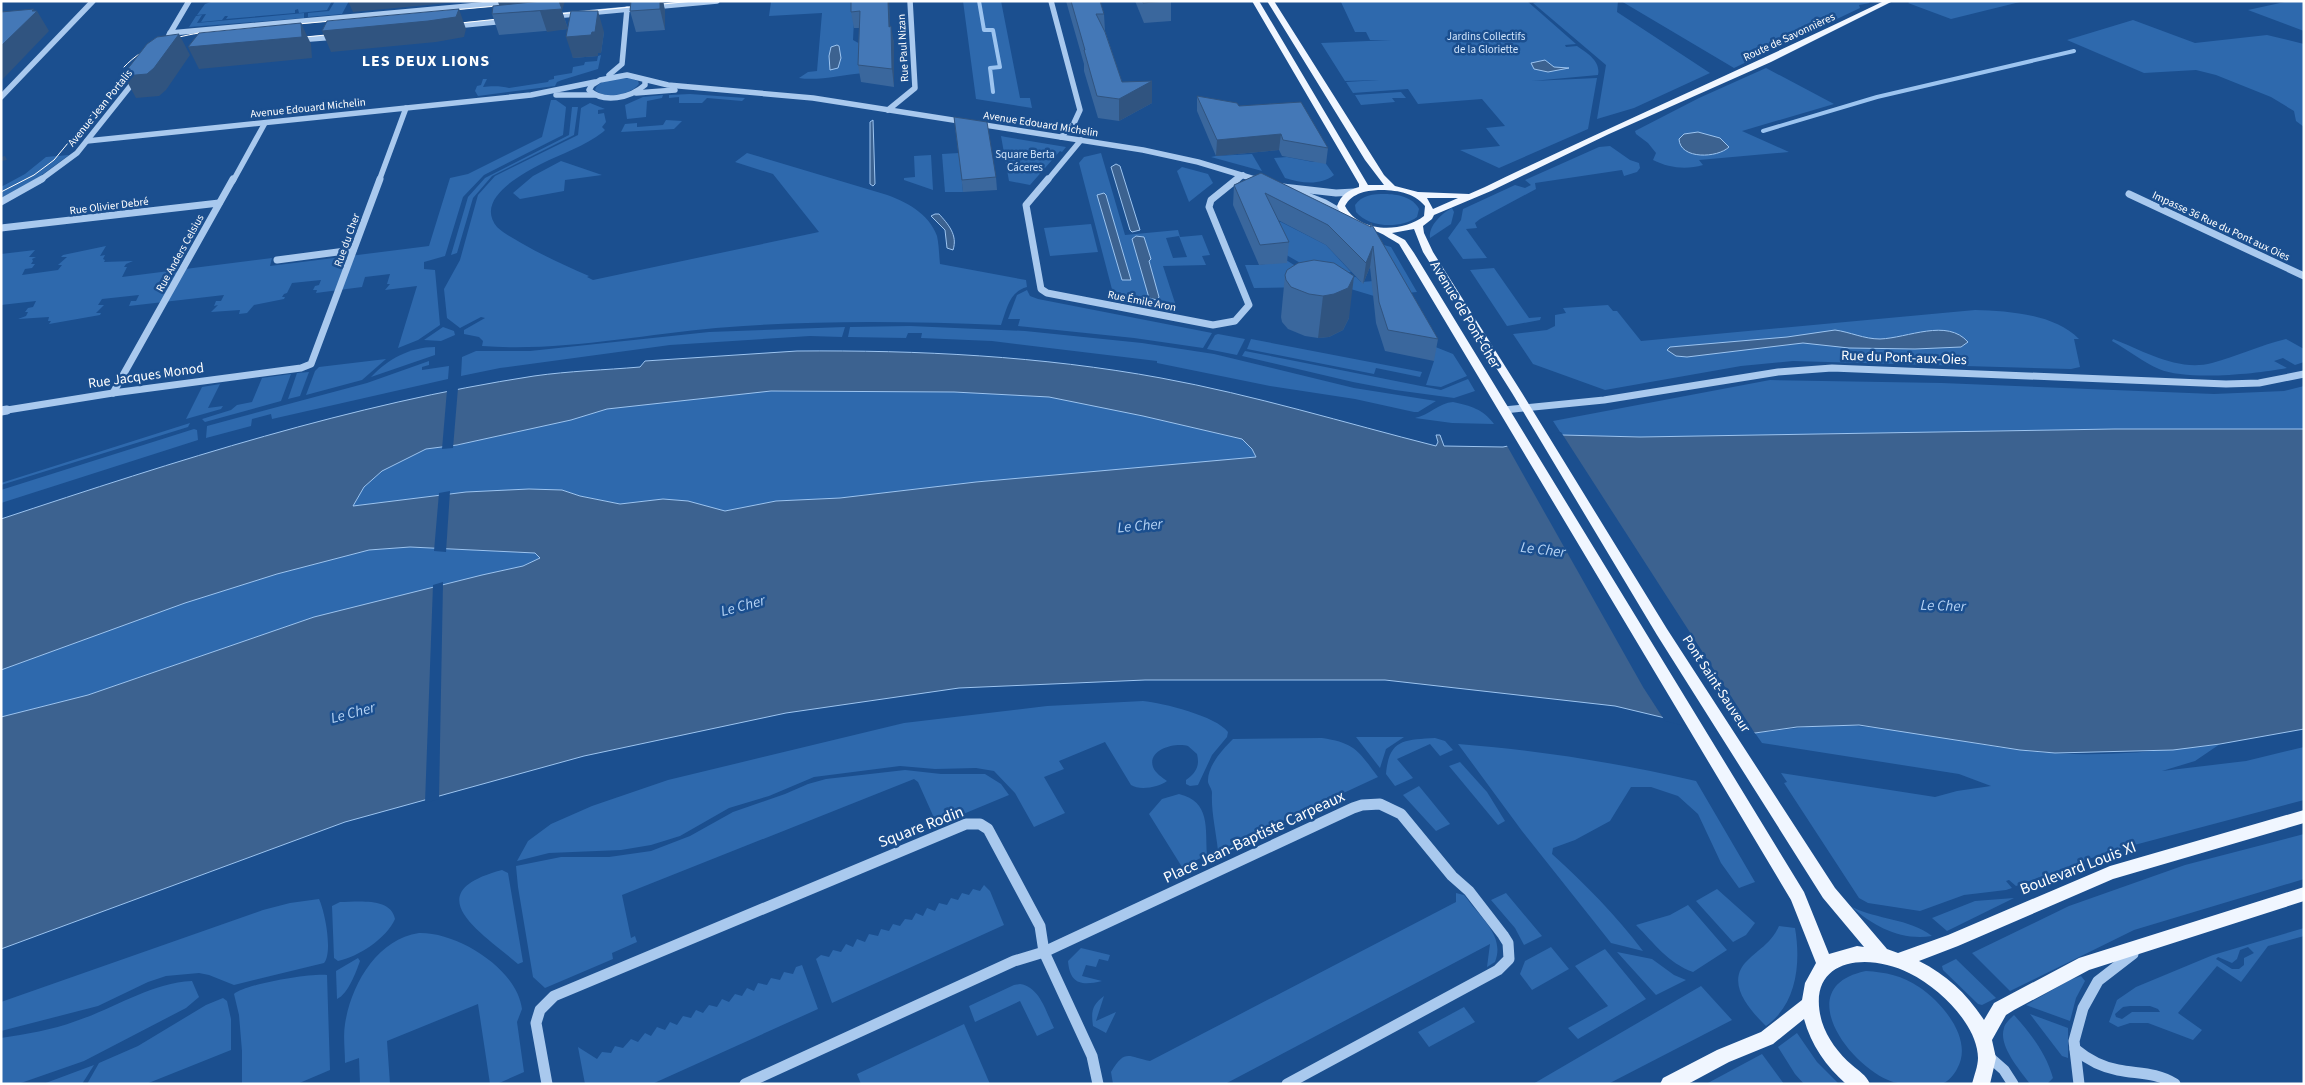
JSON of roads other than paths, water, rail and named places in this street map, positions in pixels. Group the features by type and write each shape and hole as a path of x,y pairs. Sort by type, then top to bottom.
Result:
{"main road":[{"path":"1255,1 1318,112 1363,184 1364,189"},
{"path":"1270,1 1368,160 1381,177 1392,187"},
{"name":"Route de Savonnières","path":"1431,213 1548,161 1600,142 1654,118 1696,93 1890,1"},
{"path":"1392,187 1364,189 1354,192 1342,202 1342,209 1346,216 1360,225 1381,230 1402,230 1419,226 1428,220 1431,213 1427,203 1415,194"},
{"name":"Route de Savonnières","path":"1392,187 1415,194 1445,197 1475,193"},
{"name":"Avenue de Pont-Cher","path":"1419,226 1419,233 1428,252 1535,423"},
{"name":"Avenue de Pont-Cher","path":"1381,230 1402,242 1409,252 1798,897 1826,965"},
{"name":"Pont Saint-Sauveur","path":"1535,423 1662,632 1830,893 1881,954"},
{"name":"Boulevard Louis XI","path":"1900,960 1952,941 2110,873 2304,816"},
{"path":"1985,1046 2000,1009 2085,964 2304,894"},
{"path":"1862,1084 1844,1070 1823,1043 1814,1023 1810,1004 1811,988 1816,975 1826,965 1841,956 1860,953 1881,954 1900,960 1918,968 1951,991 1975,1022 1985,1046 1986,1075 1981,1084"},
{"path":"1669,1084 1723,1056 1767,1038 1810,1004"}],"street":[{"path":"1,97 93,1"},
{"path":"165,40 190,1"},
{"path":"170,33 524,1"},
{"path":"550,17 717,1"},
{"name":"Rue Paul Nizan","path":"888,110 915,88 910,1"},
{"path":"1051,1 1080,113 1062,137"},
{"path":"606,78 622,64 627,9"},
{"path":"451,26 510,20"},
{"path":"294,41 343,36"},
{"name":"Avenue Edouard Michelin","path":"622,64 634,75 646,81 796,96 1081,140 1198,162 1267,182"},
{"name":"Avenue Jean Portalis","path":"1,202 54,171 71,158 87,141 140,74"},
{"path":"606,78 634,75"},
{"name":"Avenue Edouard Michelin","path":"87,141 531,95 606,78"},
{"path":"633,93 644,87 646,81"},
{"path":"595,82 589,90 596,96"},
{"name":"Avenue Edouard Michelin","path":"531,95 610,97 633,93 703,88"},
{"name":"Rue du Cher","path":"296,369 313,362 406,108"},
{"name":"Rue Anders Celsius","path":"112,393 265,123"},
{"name":"Rue Émile Aron","path":"1081,140 1026,205 1041,289 1047,293 1213,325 1227,324 1238,320 1249,305 1249,302 1209,207 1211,200 1243,175"},
{"path":"1275,185 1325,203 1346,216"},
{"path":"1283,187 1336,193 1354,192"},
{"name":"Impasse 36 Rue du Pont aux Oies","path":"2129,194 2304,276"},
{"name":"Rue Olivier Debré","path":"1,228 220,203"},
{"path":"277,260 354,250"},
{"name":"Rue du Pont-aux-Oies","path":"1504,410 1617,398 1767,371 1796,369 1832,368 2226,384 2259,383 2304,374"},
{"name":"Rue Jacques Monod","path":"1,411 112,393 296,369"},
{"name":"Place Jean-Baptiste Carpeaux","path":"1044,952 1353,808 1380,804 1395,810 1406,819 1452,876 1469,892 1503,935 1508,943 1509,959 1498,970 1287,1084"},
{"name":"Square Rodin","path":"546,1084 542,1055 534,1028 540,1009 554,996 966,824 981,823 991,832 1040,926 1044,952"},
{"path":"2080,1084 2074,1041 2083,1008 2098,981 2124,959 2154,941"},
{"path":"745,1084 1014,961 1044,952 1092,1056 1098,1084"},
{"path":"1985,1046 2013,1084"},
{"path":"2075,1049 2086,1058 2118,1070 2158,1073 2174,1084"}],"water":[{"path":"839,46 841,58 838,68 830,70 829,56 831,47"},
{"path":"1545,60 1554,67 1569,68 1548,72 1534,69 1531,63"},
{"path":"873,120 875,184 873,186 870,184 870,122"},
{"path":"1698,132 1720,138 1729,147 1724,151 1709,155 1692,154 1686,151 1681,146 1679,139 1684,134"},
{"path":"1116,164 1120,166 1140,230 1132,232 1130,230 1111,167"},
{"path":"1104,193 1131,280 1122,280 1097,195"},
{"path":"939,214 951,230 954,239 953,250 947,248 945,230 931,216"},
{"path":"1136,236 1144,237 1159,297 1157,300 1149,298 1132,239"},
{"path":"1835,330 1880,339 1938,330 1949,331 1959,335 1968,342 1961,347 1915,349 1849,348 1803,343 1687,357 1676,356 1667,350 1670,347 1787,337"},
{"name":"Le Cher","path":"797,351 843,351 934,353 1071,364 1116,370 1196,385 1436,446 1438,442 1436,435 1440,435 1444,446 1503,447 1562,435 1640,437 2114,429 2304,429 2304,729 2220,744 2173,750 2055,753 2020,750 1859,725 1797,727 1755,733 1707,728 1615,706 1385,680 1145,680 959,688 786,713 584,756 345,822 1,949 1,717 88,695 314,617 523,566 540,558 535,553 410,547 369,550 277,574 185,603 1,670 1,519 132,476 331,418 466,388 547,374 640,367 645,361","holes":["771,391 954,392 1049,397 1143,416 1242,439 1252,449 1256,457 976,482 840,498 776,501 725,511 688,501 663,499 620,504 580,496 562,490 529,489 466,492 353,506 364,487 382,471 426,449 457,445 571,420 607,409"]}],"waterway":[{"path":"979,1 984,30 993,30 1000,67 990,68 993,92"},
{"path":"1763,131 1877,97 2074,51"}],"tram line":[{"path":"548,15 694,1"},
{"path":"124,67 132,59 149,48 178,37 199,33 508,5"},
{"path":"451,24 508,18"},
{"path":"294,38 337,34"},
{"path":"1,192 34,175 54,160 129,69 137,63"}],"district":[{"name":"LES DEUX LIONS","path":"426,61"}],"park label":[{"name":"Jardins Collectifs de la Gloriette","path":"1486,42"},
{"name":"Square Berta Cáceres","path":"1025,160"}]}
